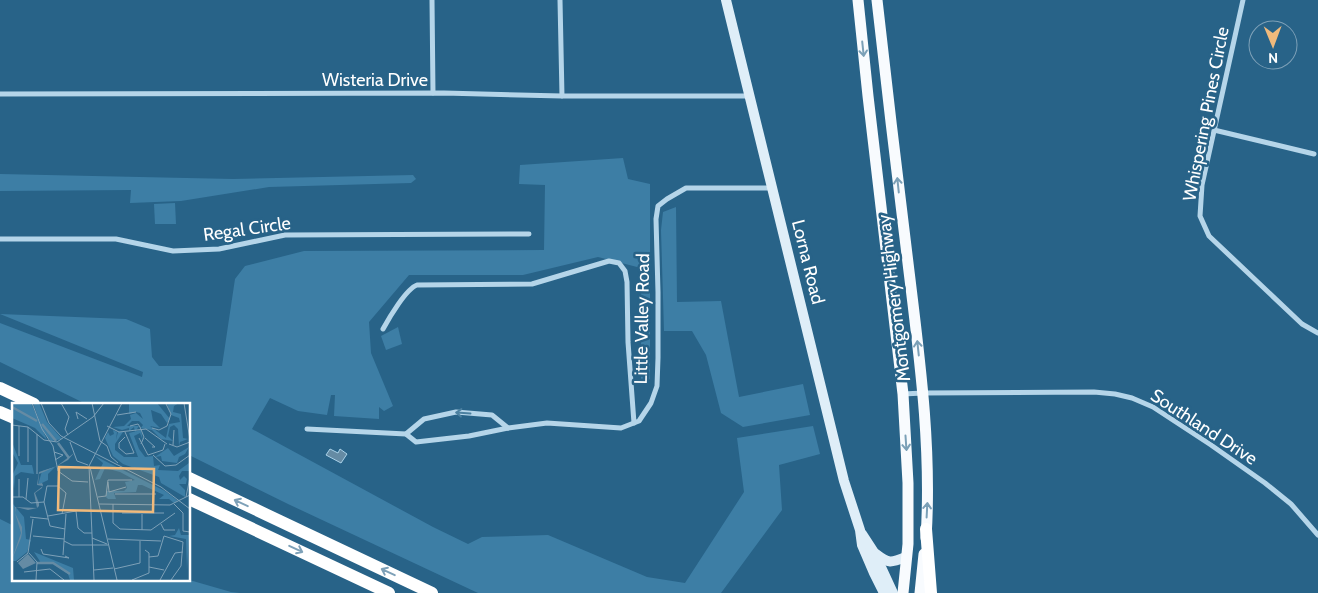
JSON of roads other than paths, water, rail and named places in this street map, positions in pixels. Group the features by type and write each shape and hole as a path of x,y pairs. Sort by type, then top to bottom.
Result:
{"highway":[{"path":"0,388 32,403"},
{"path":"0,412 12,417"},
{"path":"190,478 432,593"},
{"path":"190,499 389,593"},
{"path":"926,529 931,593"},
{"path":"370,584 384,593"}],"main road":[{"name":"Montgomery Highway","path":"858,0 903,394 908,468 908,544 903,593"},
{"name":"Montgomery Highway","path":"878,0 923,393 928,505 920,593"}],"street":[{"path":"432,0 433,93"},
{"path":"560,0 562,96"},
{"name":"Lorna Road","path":"726,0 844,481 860,530 862,545 884,593"},
{"name":"Whispering Pines Circle","path":"1243,0 1202,184 1200,216 1209,236 1302,324 1318,333"},
{"name":"Wisteria Drive","path":"0,94 433,93 562,96 750,96"},
{"path":"1214,130 1314,154"},
{"name":"Little Valley Road","path":"634,423 639,421 651,403 657,386 658,292 656,219 658,206 667,198 686,188 773,188"},
{"name":"Regal Circle","path":"0,239 116,239 173,251 219,249 285,235 529,234"},
{"path":"307,429 406,434 416,442 469,436 547,422 621,428 634,423 628,346 627,282 625,270 618,263 609,261 532,284 417,285 412,287 390,315 382,329"},
{"name":"Southland Drive","path":"903,394 1094,392 1132,398 1153,408 1211,445 1265,484 1291,504 1318,534"},
{"path":"406,434 424,419 456,412 492,416 508,428"},
{"name":"Lorna Road","path":"860,530 875,554 893,593"},
{"path":"875,554 885,562 895,562 906,557"},
{"path":"874,573 878,593"}]}
